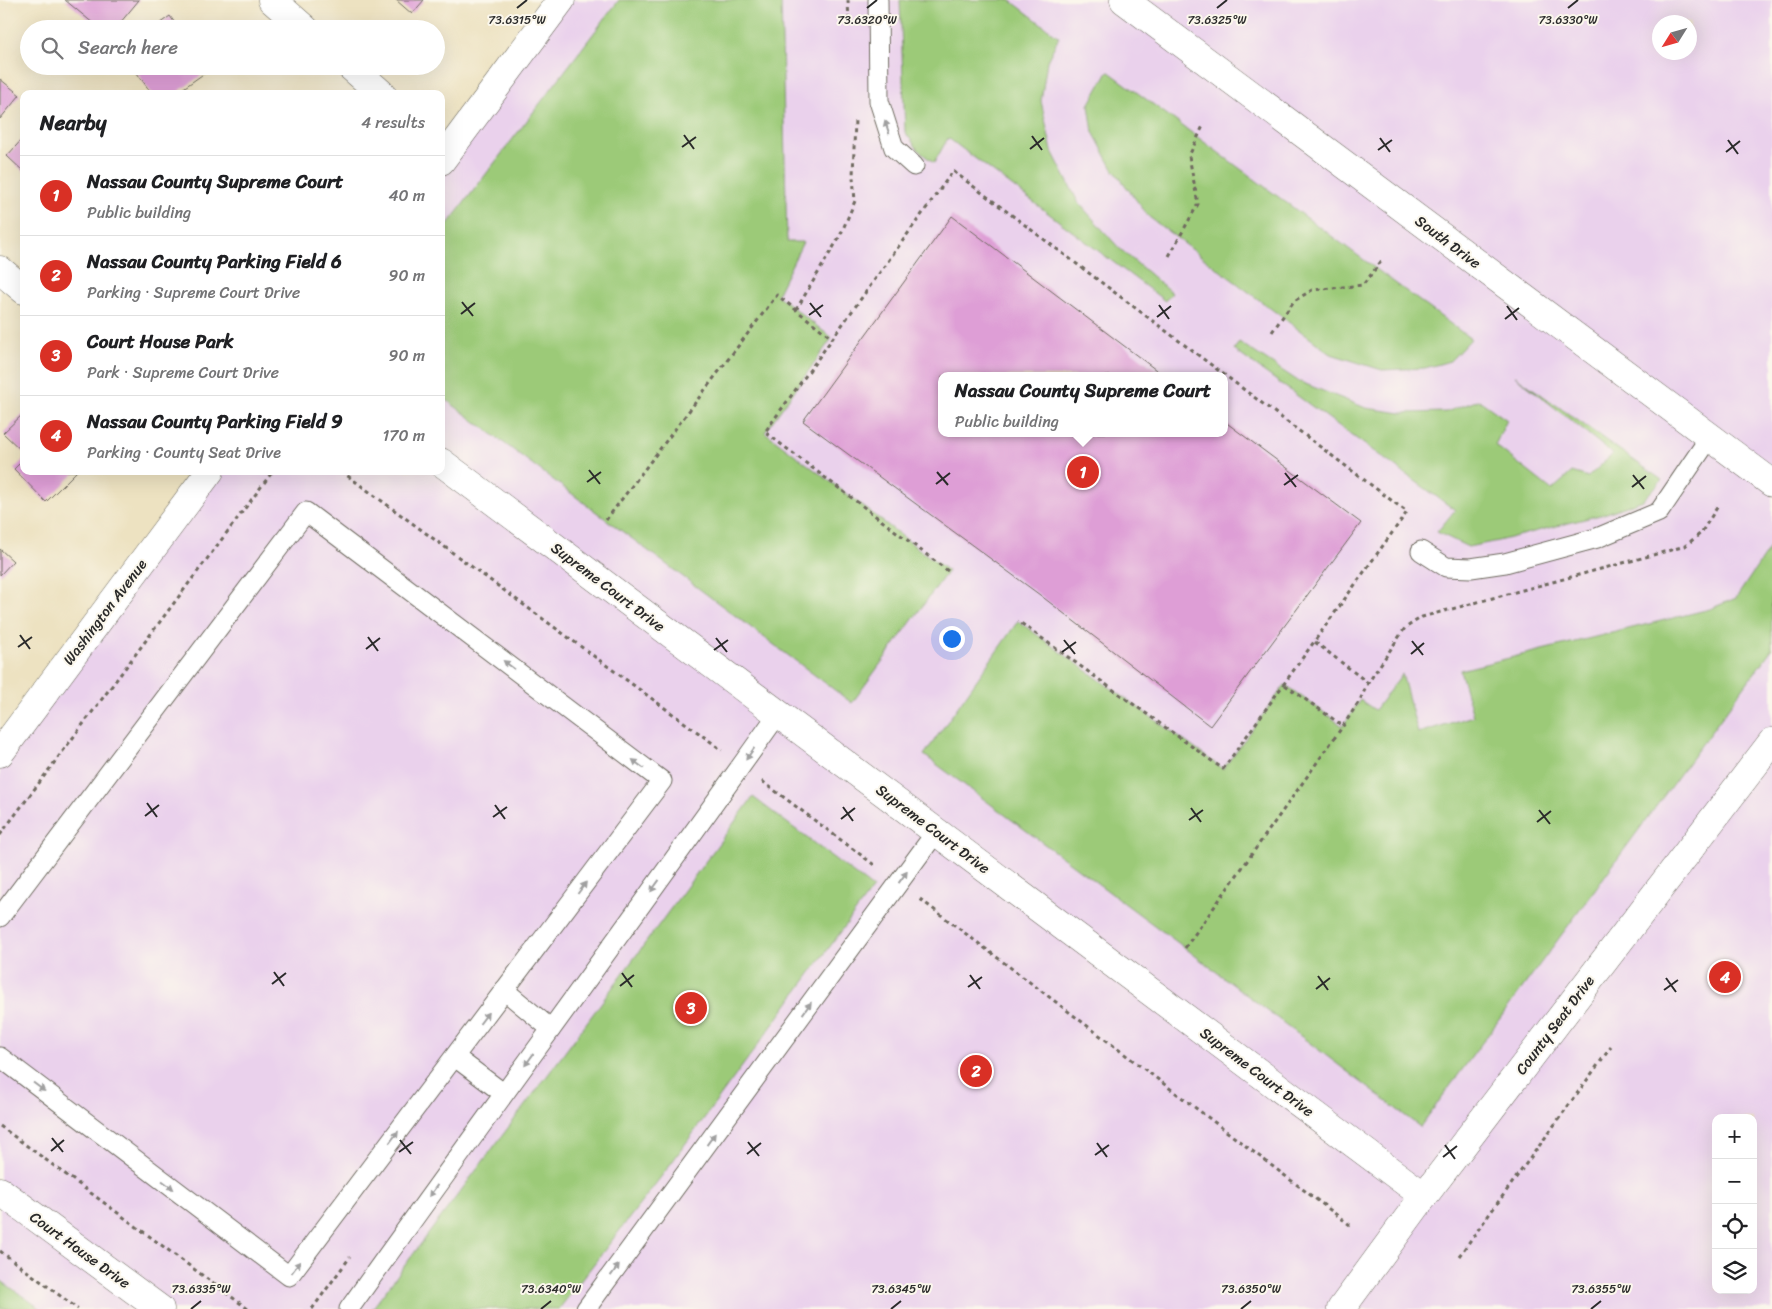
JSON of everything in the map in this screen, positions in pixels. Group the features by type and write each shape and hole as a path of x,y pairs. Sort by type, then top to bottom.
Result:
{"street":[{"path":"272,0 295,20"},
{"path":"445,151 561,0"},
{"name":"South Drive","path":"1124,0 1772,483"},
{"path":"360,75 377,90"},
{"path":"0,270 20,287"},
{"name":"Supreme Court Drive","path":"445,465 1424,1196"},
{"name":"Washington Avenue","path":"0,752 207,475"},
{"name":"County Seat Drive","path":"1341,1309 1424,1196 1772,742"},
{"name":"Court House Drive","path":"0,1191 160,1309"}],"lane":[{"path":"878,0 879,101 894,148 914,166"},
{"path":"1420,551 1446,567 1471,568 1505,563 1597,538 1659,512 1710,437"},
{"path":"0,917 306,512 662,782 289,1276 0,1057"},
{"path":"350,1309 503,1093 778,714"},
{"path":"586,1309 936,832"},
{"path":"504,990 551,1029"},
{"path":"455,1057 503,1093"}],"path":[{"path":"848,0 849,28"},
{"path":"796,310 840,236 855,201 853,177 855,114"},
{"path":"1169,256 1198,204 1189,156 1203,126"},
{"path":"948,571 765,432 953,171 1221,372"},
{"path":"1272,332 1294,301 1312,290 1363,286 1383,259"},
{"path":"606,520 777,295 832,338"},
{"path":"1018,621 1223,769 1285,685 1407,512 1228,378"},
{"path":"0,835 269,475"},
{"path":"346,475 742,765 1350,1225"},
{"path":"1185,948 1343,726 1360,700 1368,683 1405,628 1422,617 1654,556 1685,546 1700,533 1718,506"},
{"path":"1315,642 1368,683"},
{"path":"1285,685 1343,726"},
{"path":"1459,1256 1611,1047"},
{"path":"0,1126 248,1309"},
{"path":"0,1251 77,1309"},
{"path":"312,1309 353,1253"}],"shaded area":[{"path":"561,0 1772,0 1772,1309 0,1309 0,753 207,475 445,475 445,156"}],"green space":[{"path":"619,0 781,0 787,242 803,242 777,295 832,338 765,432 948,571 852,703 445,399 445,228"},
{"path":"900,0 1010,0 1059,37 1047,61 1041,101 1052,151 1078,202 1119,248 1172,293 1165,301 948,138 934,163 919,151 905,132"},
{"path":"1108,71 1471,339 1450,361 1425,368 1382,370 1331,354 1149,217 1113,169 1093,132 1089,105"},
{"path":"1239,342 1298,381 1366,408 1402,413 1446,412 1479,400 1507,420 1495,445 1552,490 1572,472 1588,477 1613,454 1515,376 1662,480 1643,500 1604,514 1468,547 1437,532 1455,510 1234,350"},
{"path":"1771,546 1772,649 1420,1127 1185,948 924,755 1018,621 1223,769 1285,685 1343,726 1360,700 1375,710 1402,674 1418,733 1473,716 1460,670 1710,609 1736,598"},
{"path":"753,797 873,888 664,1173 559,1309 372,1309 559,1060"},
{"path":"0,1280 41,1309 0,1309"}],"building":[{"path":"65,0 139,0 122,20 89,20"},
{"path":"396,0 424,0 412,14"},
{"path":"170,16 173,20 164,20"},
{"path":"138,75 202,75 181,90 149,90"},
{"path":"0,79 20,95 0,119"},
{"path":"20,141 20,168 7,156"},
{"path":"952,216 1159,372 938,372 938,437 1228,437 1228,424 1361,523 1210,726 1040,595 803,421"},
{"path":"20,417 20,449 3,433"},
{"path":"20,463 20,475 73,475 46,502 14,469"},
{"path":"0,549 13,561 0,575"}],"place":[{"name":"Nassau County Supreme Court","path":"1083,472"},
{"name":"Nassau County Parking Field 9","path":"1725,977"},
{"name":"Court House Park","path":"691,1008"},
{"name":"Nassau County Parking Field 6","path":"976,1071"}]}
